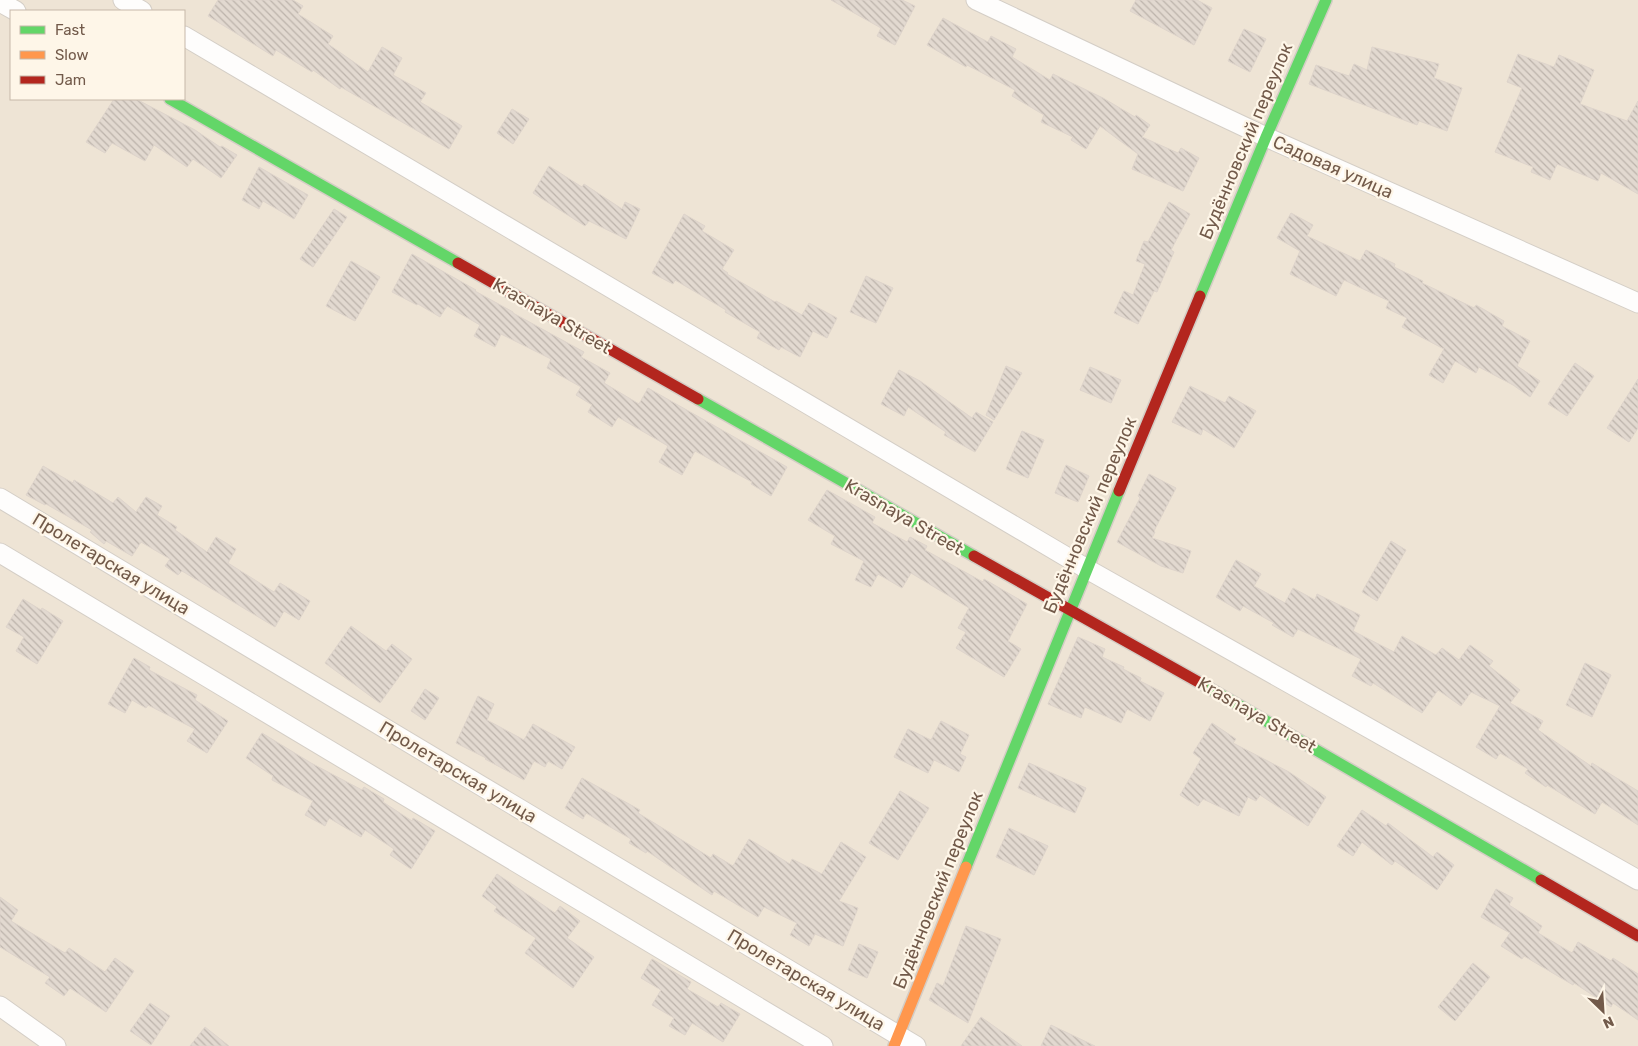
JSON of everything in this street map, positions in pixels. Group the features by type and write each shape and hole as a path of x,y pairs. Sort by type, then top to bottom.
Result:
{"street":[{"path":"123,0 140,10"},
{"name":"Садовая улица","path":"976,0 1266,137 1638,302"},
{"name":"Будённовский переулок","path":"896,1041 1069,610 1266,137 1326,0"},
{"path":"0,2 14,10"},
{"path":"185,37 1087,569 1638,880"},
{"name":"Krasnaya Street","path":"172,100 1069,610 1253,712 1638,936"},
{"name":"Пролетарская улица","path":"0,498 896,1041 916,1046"},
{"path":"0,553 824,1046"},
{"path":"0,1006 56,1046"}],"shaded area":[{"path":"0,0 1638,0 1638,1046 0,1046"}],"building":[{"path":"218,0 293,0 303,6 298,14 333,36 328,44 368,72 382,47 402,58 393,75 426,93 420,102 462,126 449,149 341,87 340,89 313,70 312,72 276,50 273,56 208,16"},
{"path":"831,0 902,0 915,6 895,45 877,36 881,28"},
{"path":"1136,0 1197,0 1212,8 1194,45 1130,11"},
{"path":"943,18 988,42 991,36 1016,49 1012,57 1050,80 1053,74 1103,98 1135,117 1136,115 1150,125 1142,137 1178,153 1181,148 1199,158 1183,191 1132,169 1138,154 1100,126 1086,149 1071,140 1073,137 1041,122 1044,115 1012,96 1015,90 967,65 966,67 927,45"},
{"path":"1244,29 1266,39 1250,72 1228,61"},
{"path":"1372,47 1439,64 1434,78 1462,88 1447,131 1419,121 1417,125 1309,84 1316,65 1349,76 1354,64 1367,70"},
{"path":"1518,54 1554,67 1559,55 1594,70 1580,104 1627,121 1638,101 1638,194 1601,173 1598,181 1557,164 1550,180 1531,172 1533,167 1495,152 1522,88 1507,82"},
{"path":"113,100 138,100 237,155 221,178 193,159 187,167 154,145 145,161 112,143 105,153 86,142"},
{"path":"512,109 529,119 513,144 497,133"},
{"path":"549,166 582,187 584,184 622,209 625,202 640,209 626,239 589,221 585,226 533,193"},
{"path":"259,167 308,195 294,219 263,201 259,209 242,200"},
{"path":"1169,202 1190,214 1171,250 1174,252 1157,292 1154,291 1138,324 1114,313 1124,291 1133,295 1145,264 1136,261 1144,241 1148,242"},
{"path":"334,209 347,217 313,267 300,259"},
{"path":"1291,213 1313,225 1307,236 1360,261 1366,250 1395,264 1394,267 1423,281 1422,283 1474,308 1476,305 1504,321 1502,326 1530,341 1517,366 1540,381 1530,397 1513,385 1479,367 1476,373 1455,361 1443,383 1429,375 1444,349 1402,327 1407,318 1386,308 1389,301 1344,280 1336,296 1290,274 1300,251 1277,238"},
{"path":"684,214 705,226 702,231 734,250 722,269 727,274 775,302 802,315 809,303 837,318 827,338 813,331 800,357 781,347 779,350 757,338 760,332 725,312 726,310 675,280 673,284 652,273"},
{"path":"412,254 584,352 581,357 610,373 604,383 639,404 648,388 787,467 771,496 751,484 752,482 695,451 682,475 659,462 668,446 618,417 612,427 588,412 592,405 576,395 581,387 547,368 551,359 501,334 495,347 474,336 480,325 447,306 440,317 392,292"},
{"path":"351,261 380,277 355,321 326,306"},
{"path":"866,276 893,288 876,323 850,312"},
{"path":"1575,363 1594,376 1567,416 1548,404"},
{"path":"1006,366 1022,373 994,420 986,415"},
{"path":"1090,367 1121,380 1111,403 1080,390"},
{"path":"899,370 920,381 972,418 976,412 993,422 975,452 944,435 946,432 908,407 904,416 881,404"},
{"path":"1638,379 1638,428 1629,442 1607,428"},
{"path":"1190,386 1225,403 1229,396 1256,411 1234,448 1203,429 1201,435 1172,422"},
{"path":"1022,431 1044,440 1028,478 1006,469"},
{"path":"1066,465 1089,476 1078,502 1055,493"},
{"path":"43,466 73,483 74,480 113,503 118,497 136,512 146,497 162,506 157,515 177,527 175,530 207,552 216,537 236,549 228,563 274,592 280,583 310,601 299,620 284,611 275,627 182,571 178,575 165,566 170,559 141,542 132,556 106,541 104,544 90,532 92,530 26,495"},
{"path":"1149,474 1176,488 1152,538 1191,551 1183,573 1161,566 1117,542 1140,498 1138,496"},
{"path":"827,490 875,517 872,523 907,542 910,537 927,546 925,550 983,582 984,579 1027,604 1008,641 1021,649 1004,677 956,648 966,632 958,628 969,608 911,573 902,588 878,574 871,587 855,580 864,561 831,544 835,536 808,520"},
{"path":"1391,541 1406,550 1377,601 1362,592"},
{"path":"1236,560 1261,574 1254,586 1285,603 1293,588 1315,600 1317,594 1360,615 1353,631 1394,652 1402,636 1436,655 1442,648 1459,660 1470,645 1493,661 1489,666 1520,690 1510,703 1543,721 1538,730 1591,766 1592,763 1638,791 1638,825 1602,802 1595,814 1547,785 1546,787 1525,773 1528,769 1500,753 1496,759 1476,747 1500,706 1471,692 1461,706 1438,690 1422,713 1373,683 1371,686 1352,676 1361,659 1298,629 1293,637 1272,625 1274,623 1243,606 1240,611 1216,597"},
{"path":"23,599 63,621 37,664 16,651 24,637 6,627"},
{"path":"351,626 386,651 392,644 412,659 380,703 325,663"},
{"path":"1078,637 1105,649 1102,657 1124,667 1123,669 1141,678 1140,681 1164,693 1150,721 1127,709 1121,723 1085,707 1081,718 1048,704"},
{"path":"134,658 150,667 149,670 197,695 195,700 228,721 207,753 187,741 195,729 148,705 146,708 132,700 125,713 108,704"},
{"path":"1585,663 1611,675 1592,717 1566,705"},
{"path":"425,689 439,698 425,720 411,711"},
{"path":"478,696 494,704 487,720 524,740 533,724 575,747 562,769 548,761 545,767 534,761 524,780 456,743"},
{"path":"941,721 969,735 960,754 966,757 959,772 934,760 928,773 894,757 908,729 931,740"},
{"path":"1212,723 1236,739 1233,743 1289,772 1326,797 1308,826 1260,795 1256,801 1248,797 1239,816 1203,799 1198,806 1180,795 1201,759 1193,753"},
{"path":"262,733 311,763 362,790 364,787 384,799 383,802 412,821 413,818 435,831 411,869 390,855 394,849 365,830 361,837 329,818 325,826 305,815 313,801 272,780 273,776 246,758"},
{"path":"1029,763 1086,788 1075,813 1018,788"},
{"path":"582,778 640,810 638,813 711,858 713,854 733,866 749,839 790,864 792,859 822,874 841,842 866,857 839,901 858,908 843,946 815,934 809,946 790,935 797,923 764,907 758,917 714,891 712,895 647,851 646,853 629,843 631,839 586,813 583,819 565,808"},
{"path":"900,791 929,808 898,860 869,843"},
{"path":"1362,810 1386,826 1388,823 1433,857 1437,852 1454,865 1437,890 1395,861 1392,865 1362,842 1353,856 1337,846"},
{"path":"1009,828 1048,846 1034,875 996,857"},
{"path":"497,874 555,913 560,906 580,921 567,938 594,957 573,988 525,953 536,938 494,911 497,907 482,896"},
{"path":"1496,889 1513,898 1509,905 1542,926 1538,933 1572,953 1578,942 1611,961 1613,958 1638,974 1638,1020 1613,1003 1611,1007 1574,983 1573,985 1524,956 1522,959 1501,946 1510,933 1481,917"},
{"path":"0,897 18,910 11,921 65,953 69,948 105,972 115,958 134,971 106,1012 70,988 64,996 45,983 50,977 0,947"},
{"path":"966,926 1001,939 968,1023 929,1000 937,983 943,986"},
{"path":"859,944 878,952 867,978 848,970"},
{"path":"652,959 691,982 687,989 718,1007 721,1003 740,1014 723,1042 692,1023 685,1035 669,1026 674,1018 652,1005 661,990 641,978"},
{"path":"1473,963 1490,977 1455,1021 1438,1007"},
{"path":"150,1003 170,1016 151,1045 130,1031"},
{"path":"981,1017 1022,1046 961,1046"},
{"path":"1051,1025 1095,1046 1041,1046"},
{"path":"205,1027 229,1046 190,1046"}],"traffic: fast":[{"path":"1200,296 1266,137 1326,0"},
{"path":"172,100 458,263"},
{"path":"698,399 974,556"},
{"path":"966,867 1119,491"},
{"path":"1202,684 1541,880"}],"traffic: slow":[{"path":"894,1046 966,867"}],"traffic: jam":[{"path":"458,263 698,399"},
{"path":"1119,491 1200,296"},
{"path":"974,556 1202,684"},
{"path":"1541,880 1638,936"}]}
